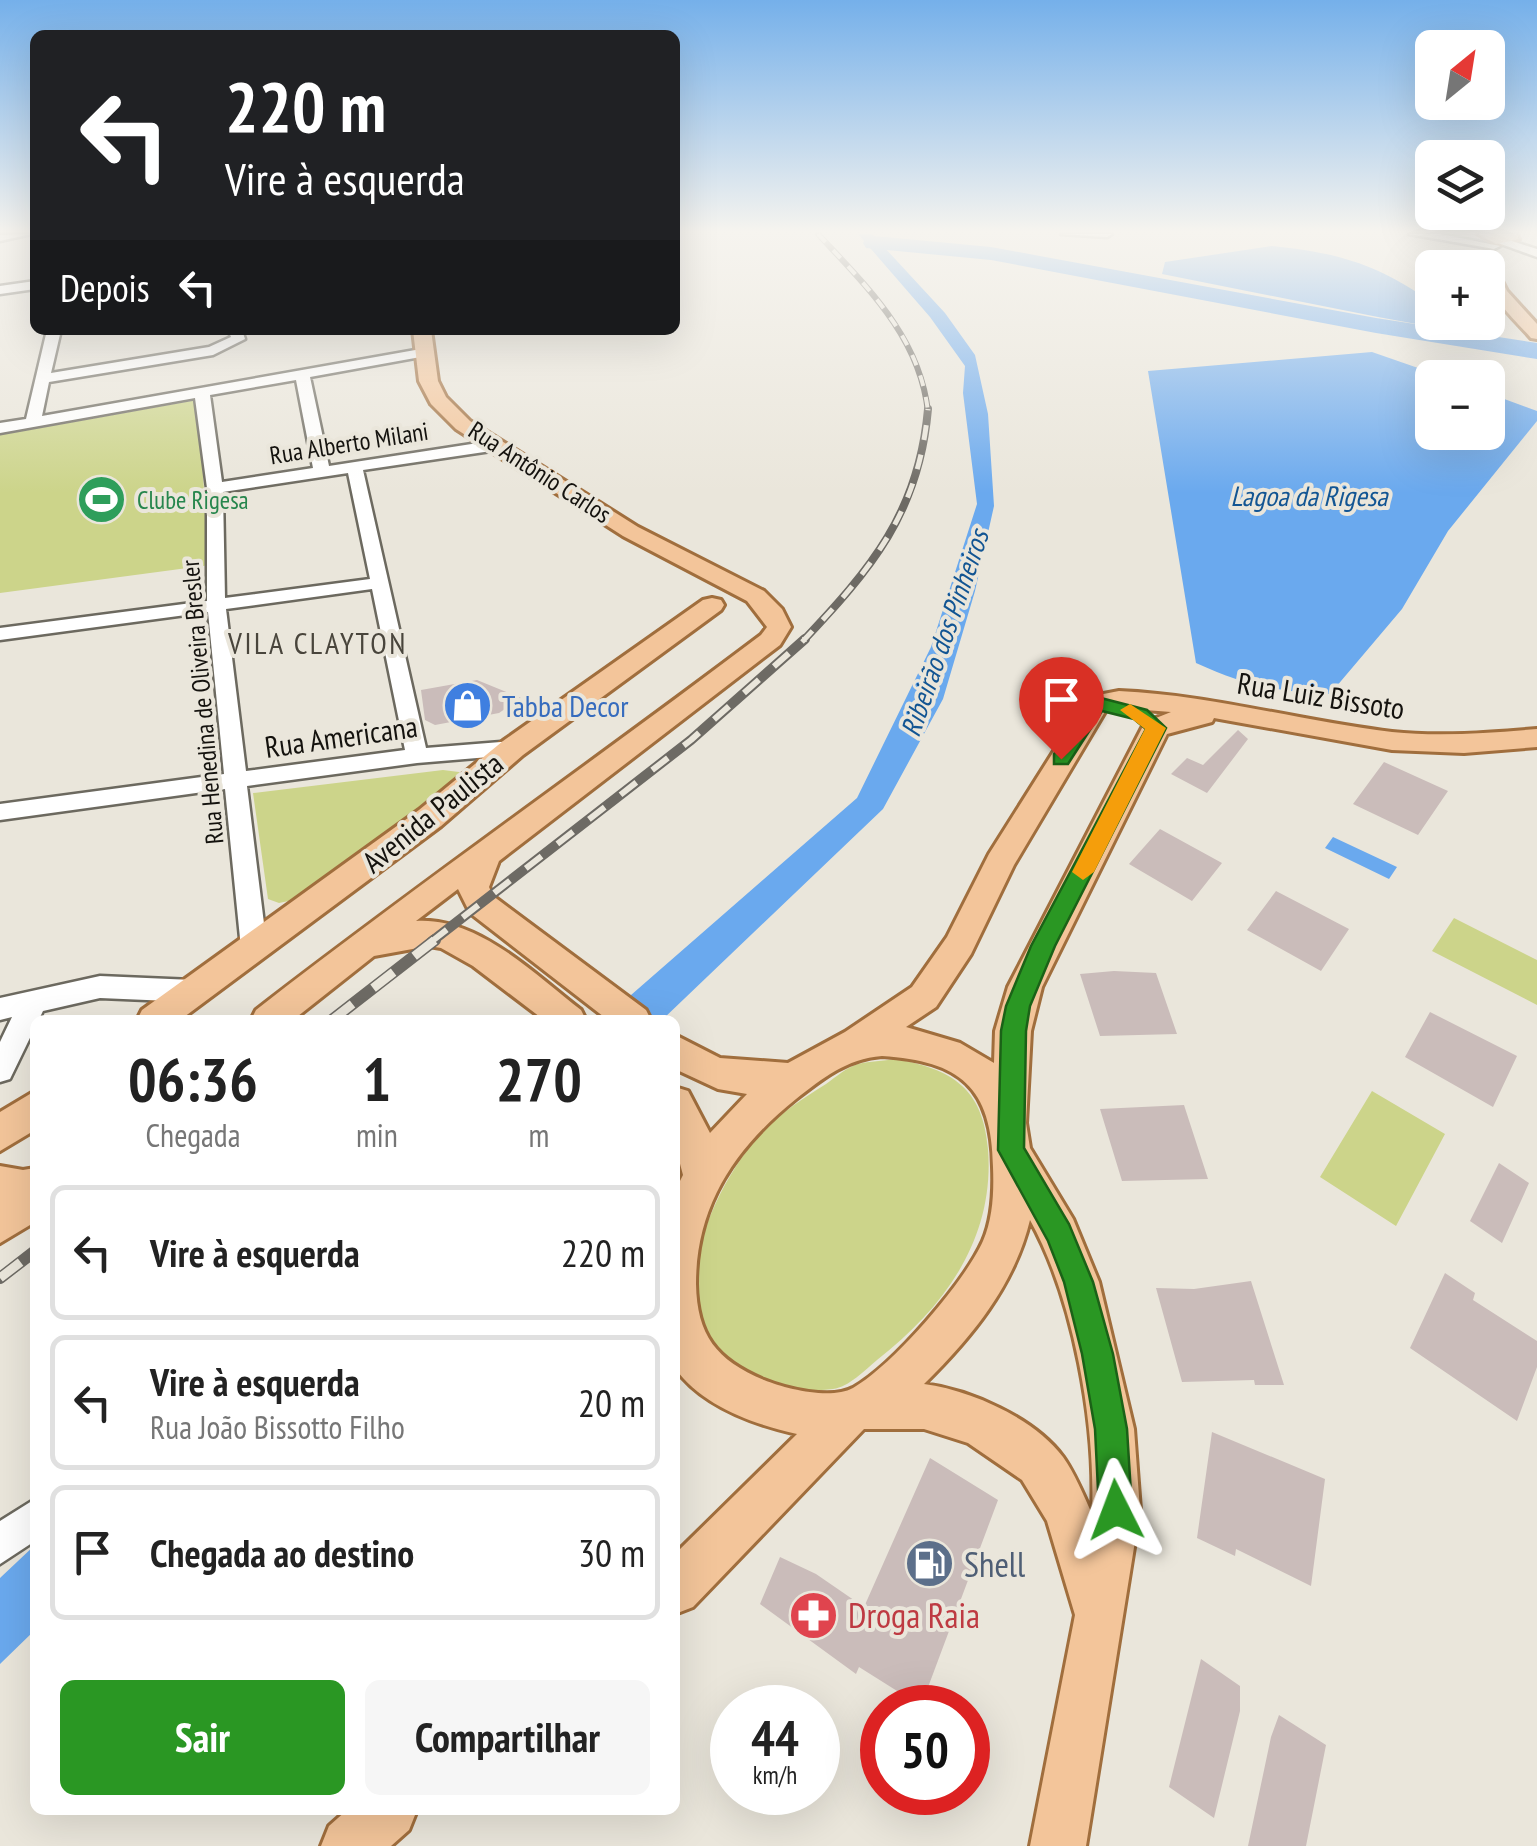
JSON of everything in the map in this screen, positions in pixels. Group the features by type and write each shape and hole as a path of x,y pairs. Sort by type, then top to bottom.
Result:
{"main road":[{"name":"Rua Antônio Carlos","path":"422,335 424,370 445,408 491,446 764,601 774,611 779,627"},
{"path":"711,574 717,594 712,606 757,612 779,627"},
{"name":"Avenida Paulista","path":"161,1015 430,818 513,748 712,606"},
{"name":"Avenida Paulista","path":"275,1015 487,852 551,810 640,742 771,640 779,627"},
{"name":"Rua Luiz Bissoto","path":"1097,704 1114,698 1142,700 1432,744 1537,738"},
{"path":"680,1238 704,1176 727,1138 749,1114 795,1078 907,1012 924,997 959,945 1000,862 1097,704 1140,714 1156,728"},
{"path":"680,1585 856,1411 965,1311 995,1261 1008,1228 1014,1182 1010,1143 1013,1031 1024,987 1156,728 1187,717 1226,714"},
{"path":"487,852 473,887 481,904 627,1015"},
{"path":"366,946 419,933 442,934 469,948 557,1015"},
{"path":"846,1046 894,1040 935,1048 963,1062 996,1090 1010,1143 1059,1234 1078,1282 1098,1354 1111,1429 1116,1510 1058,1846"},
{"path":"684,1057 737,1080 795,1078"},
{"path":"680,1111 689,1126 704,1176"},
{"path":"0,1134 30,1112"},
{"path":"0,1184 30,1187"},
{"path":"0,1224 30,1202"},
{"path":"680,1326 686,1347 696,1361 740,1394 777,1407 942,1410 1015,1446 1045,1470 1064,1506 1100,1618"},
{"path":"349,1846 383,1815"}],"street":[{"path":"34,422 53,335"},
{"path":"42,379 212,351 234,344 237,335"},
{"path":"0,428 422,353"},
{"path":"302,374 322,472"},
{"name":"Rua Henedina de Oliveira Bresler","path":"202,392 215,488 216,603 254,948"},
{"name":"Rua Alberto Milani","path":"215,488 491,446"},
{"path":"355,468 417,756"},
{"path":"0,634 379,584"},
{"name":"Rua Americana","path":"0,812 417,756 513,748"},
{"path":"0,1009 100,987 193,991"},
{"path":"0,1070 34,1002"},
{"path":"0,1546 30,1521"}],"green space":[{"name":"Clube Rigesa","path":"197,400 210,565 0,593 0,435"},
{"path":"443,770 459,772 465,781 298,899 279,903 268,899 253,793"},
{"path":"1454,918 1537,960 1537,1005 1432,951"},
{"path":"895,1059 948,1076 971,1096 979,1111 988,1149 988,1181 974,1241 961,1268 924,1317 851,1382 839,1388 808,1390 755,1376 733,1364 710,1340 698,1311 696,1279 712,1212 746,1153 779,1117 850,1067"},
{"path":"1372,1091 1445,1134 1396,1226 1320,1177"}],"water":[{"name":"Ribeirão dos Pinheiros","path":"932,320 950,320 975,355 988,414 994,506 975,591 943,699 883,809 667,1015 641,1015 623,1002 857,798 931,647 977,504 963,393 965,366"},
{"name":"Lagoa da Rigesa","path":"1372,352 1415,367 1415,450 1505,450 1505,399 1537,411 1537,421 1448,531 1402,609 1330,694 1293,691 1261,686 1196,663 1148,371"},
{"path":"1333,837 1397,867 1389,879 1325,848"},
{"path":"30,1550 30,1635 0,1664 0,1578"}],"building":[{"name":"Tabba Decor","path":"477,680 521,698 499,713 435,725 425,720 421,690"},
{"path":"1238,730 1248,739 1207,793 1171,774 1187,758 1203,765"},
{"path":"1384,762 1448,791 1418,835 1353,804"},
{"path":"1160,829 1222,863 1192,901 1129,864"},
{"path":"1276,891 1349,929 1321,971 1247,930"},
{"path":"1156,973 1177,1034 1100,1036 1080,974"},
{"path":"1430,1012 1517,1056 1493,1107 1405,1057"},
{"path":"1184,1105 1208,1179 1122,1181 1100,1109"},
{"path":"1499,1163 1529,1183 1502,1243 1470,1221"},
{"path":"1445,1273 1475,1293 1473,1300 1537,1341 1537,1367 1517,1421 1410,1348"},
{"path":"1251,1281 1284,1385 1255,1385 1254,1380 1182,1382 1156,1288 1194,1289"},
{"path":"1212,1432 1325,1479 1311,1586 1236,1549 1235,1556 1197,1538"},
{"name":"Shell","path":"930,1458 998,1500 929,1685 888,1685 859,1667 856,1674 760,1604 780,1557 816,1574 864,1607"},
{"path":"1201,1659 1240,1686 1240,1711 1214,1818 1169,1787"},
{"path":"1279,1715 1326,1745 1306,1846 1248,1846 1271,1737"}],"waterway":[{"path":"1350,320 1537,351"}],"railway":[{"path":"892,320 914,360 928,411"},
{"path":"804,640 850,589 888,537 914,479 928,411"},
{"path":"431,942 691,740 804,640"},
{"path":"338,1015 435,940"},
{"path":"0,1278 30,1255"}],"slow traffic":[{"path":"1083,872 1156,728 1130,710"}],"place":[{"name":"Clube Rigesa","path":"102,500"},
{"name":"Tabba Decor","path":"467,705"},
{"name":"Shell","path":"929,1564"},
{"name":"Droga Raia","path":"813,1615"}],"district":[{"name":"VILA CLAYTON","path":"318,642"}],"route":[{"path":"1061,759 1097,704 1128,709 1156,728 1043,946 1024,987 1013,1031 1011,1150 1059,1234 1078,1282 1098,1354 1111,1429 1116,1510"}]}
